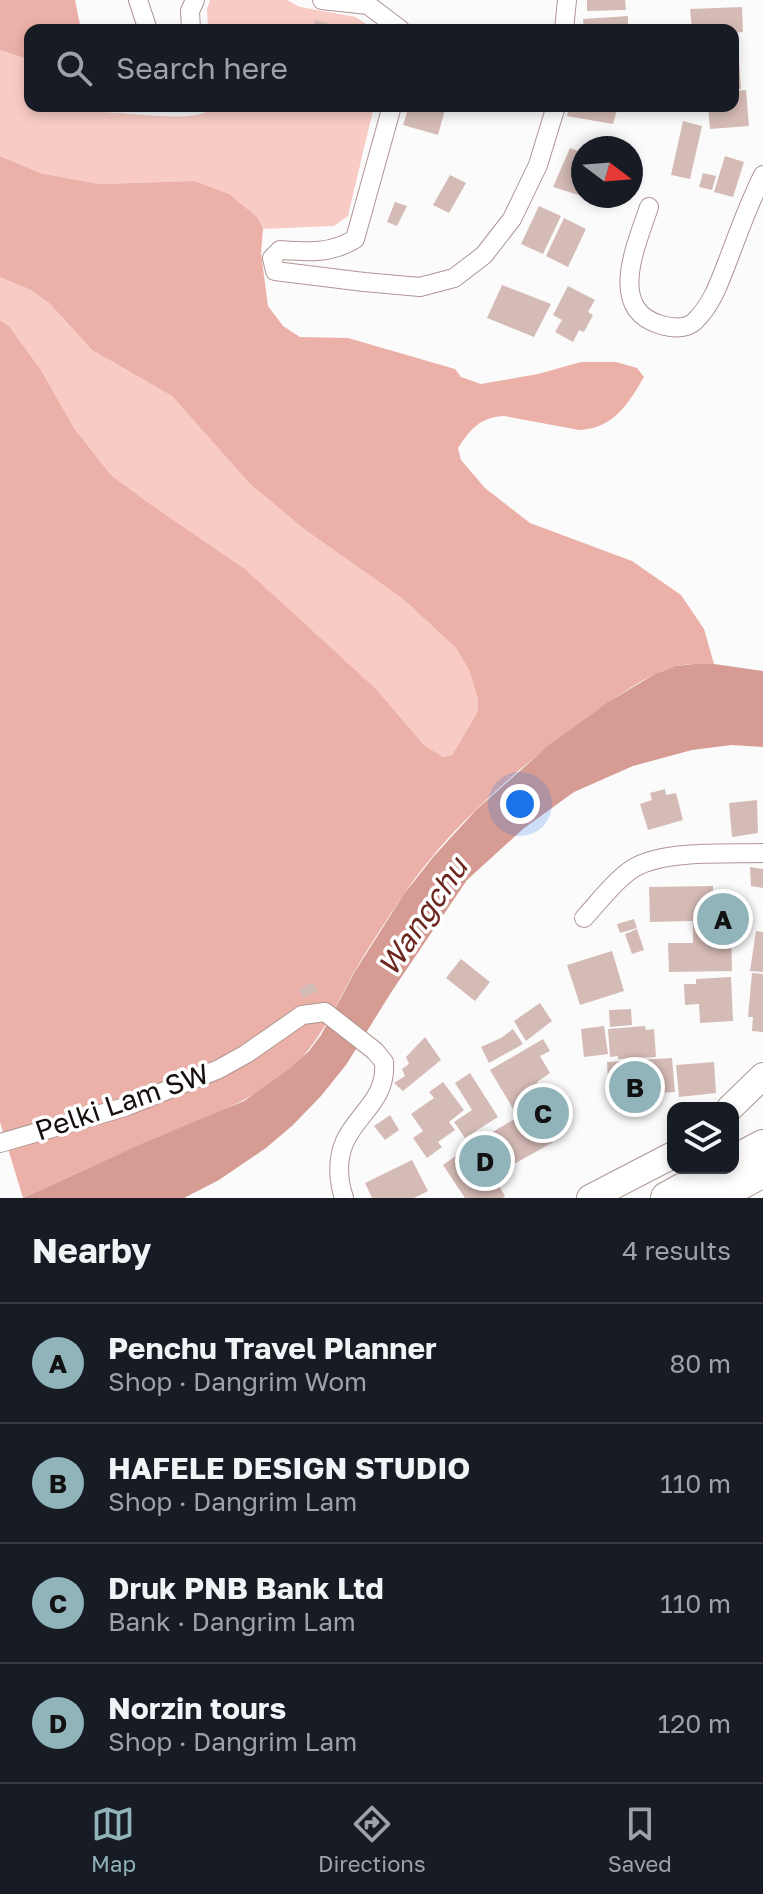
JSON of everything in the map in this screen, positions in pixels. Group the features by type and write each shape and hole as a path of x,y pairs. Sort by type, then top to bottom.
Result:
{"highway":[{"path":"739,1159 763,1146"},
{"path":"713,1198 763,1171"},
{"path":"667,1198 711,1174"}],"street":[{"path":"138,0 146,24"},
{"path":"191,24 190,11 195,0"},
{"path":"322,0 368,5 393,24"},
{"path":"565,24 567,0"},
{"path":"390,112 355,239 341,248 326,251 280,250 272,258 275,271 420,287 454,278 484,255 512,219 538,165 554,112"},
{"path":"649,207 629,268 630,299 648,321 673,329 692,324 711,302 763,175"},
{"path":"584,918 629,871 647,861 664,856 763,853"},
{"name":"Pelki Lam SW","path":"0,1143 125,1107 170,1089 246,1054 302,1015 325,1012 375,1051 384,1062 383,1079 376,1099 346,1139 339,1156 340,1186 344,1198"},
{"path":"736,1102 763,1076"},
{"path":"590,1198 667,1158"}],"shaded area":[{"path":"0,0 75,0 80,24 24,24 24,58 0,50"},
{"path":"210,0 287,0 300,7 356,17 366,24 208,24"},
{"path":"0,50 24,58 24,112 192,116 205,112 373,112 348,216 334,226 263,229 258,218 194,181 99,184 40,173 0,156"},
{"path":"0,156 40,173 99,184 194,181 229,194 258,218 263,229 261,253 268,306 283,326 300,337 348,338 455,369 461,377 481,384 538,374 581,362 616,362 637,368 644,377 626,405 611,420 591,429 579,430 504,416 488,419 476,426 458,448 461,460 485,488 530,523 632,561 681,595 704,629 714,664 677,666 639,683 563,735 487,799 420,871 353,974 318,1036 301,1059 274,1082 220,1112 23,1198 0,1122 0,320 9,326 41,370 74,428 111,475 246,570 377,690 425,746 443,757 452,755 477,713 478,700 469,670 456,648 403,599 304,529 250,484 172,396 92,350 50,304 31,290 0,277"},
{"path":"0,277 31,290 50,304 92,350 172,396 250,484 304,529 403,599 456,648 469,670 478,700 477,713 452,755 442,757 425,746 377,690 111,475 74,428 41,370 9,326 0,320"}],"water":[{"name":"Wangchu","path":"694,664 763,671 763,747 731,745 692,750 633,766 574,792 523,829 467,880 346,1065 321,1096 266,1148 219,1180 184,1198 23,1198 244,1101 288,1070 321,1035 354,973 404,894 476,810 549,745 608,702 655,674 675,666"}],"building":[{"path":"587,0 625,0 626,10 587,11"},
{"path":"742,7 743,32 739,32 739,24 691,24 690,9"},
{"path":"628,16 628,24 583,24 583,19"},
{"path":"746,90 749,126 710,129 709,112 739,112 739,91"},
{"path":"407,112 444,112 438,135 403,125"},
{"path":"568,112 616,112 613,124 567,116"},
{"path":"683,121 702,126 690,179 671,175"},
{"path":"570,148 571,148 571,193 553,187"},
{"path":"725,156 744,162 733,197 714,192"},
{"path":"703,173 716,176 712,190 699,187"},
{"path":"450,175 466,183 449,213 433,205"},
{"path":"395,202 407,206 397,226 387,222"},
{"path":"539,206 561,216 543,254 521,244"},
{"path":"564,218 586,229 568,267 546,256"},
{"path":"502,285 551,304 534,337 487,318"},
{"path":"568,286 595,300 588,312 593,315 584,332 579,330 573,342 555,332 562,320 553,315"},
{"path":"665,789 666,795 676,793 683,820 648,830 640,804 652,800 650,793"},
{"path":"757,800 758,833 732,837 729,803"},
{"path":"750,867 763,869 763,888 751,886"},
{"path":"713,886 713,915 731,915 732,971 669,972 668,943 693,943 693,921 650,922 649,887"},
{"path":"634,919 637,928 620,933 617,924"},
{"path":"637,929 644,950 632,954 625,934"},
{"path":"756,931 763,932 763,972 750,971"},
{"path":"612,951 624,991 580,1005 567,965"},
{"path":"461,959 490,982 475,1001 446,978"},
{"path":"752,973 763,974 763,1032 752,1031 753,1017 748,1017"},
{"path":"731,977 733,1021 700,1023 699,1004 685,1005 684,984 696,984 696,979"},
{"path":"313,982 318,991 303,998 298,989"},
{"path":"540,1003 552,1021 526,1041 514,1021"},
{"path":"631,1009 632,1025 610,1027 609,1010"},
{"path":"604,1026 608,1054 584,1057 581,1029"},
{"path":"645,1026 646,1030 654,1029 656,1057 610,1057 608,1029"},
{"path":"513,1029 523,1044 489,1063 481,1047"},
{"path":"425,1037 441,1060 403,1091 394,1083 405,1076 402,1069 409,1064 406,1057"},
{"path":"543,1039 550,1051 540,1056 550,1073 537,1082 558,1118 544,1126 553,1142 493,1176 505,1196 503,1198 465,1198 443,1165 518,1117 490,1070"},
{"path":"672,1058 675,1092 609,1097 607,1062"},
{"path":"714,1062 716,1093 679,1097 676,1065"},
{"path":"470,1073 498,1117 465,1138 454,1122 472,1110 455,1083"},
{"path":"443,1082 464,1110 449,1122 455,1130 438,1142 442,1147 427,1158 413,1138 423,1131 411,1114 434,1098 429,1092"},
{"path":"390,1115 399,1130 385,1140 374,1126"},
{"path":"412,1160 428,1191 414,1198 372,1198 365,1183"}],"place":[{"name":"Penchu Travel Planner","path":"723,919"},
{"name":"HAFELE DESIGN STUDIO","path":"635,1087"},
{"name":"Druk PNB Bank Ltd","path":"543,1113"},
{"name":"Norzin tours","path":"485,1161"}]}
